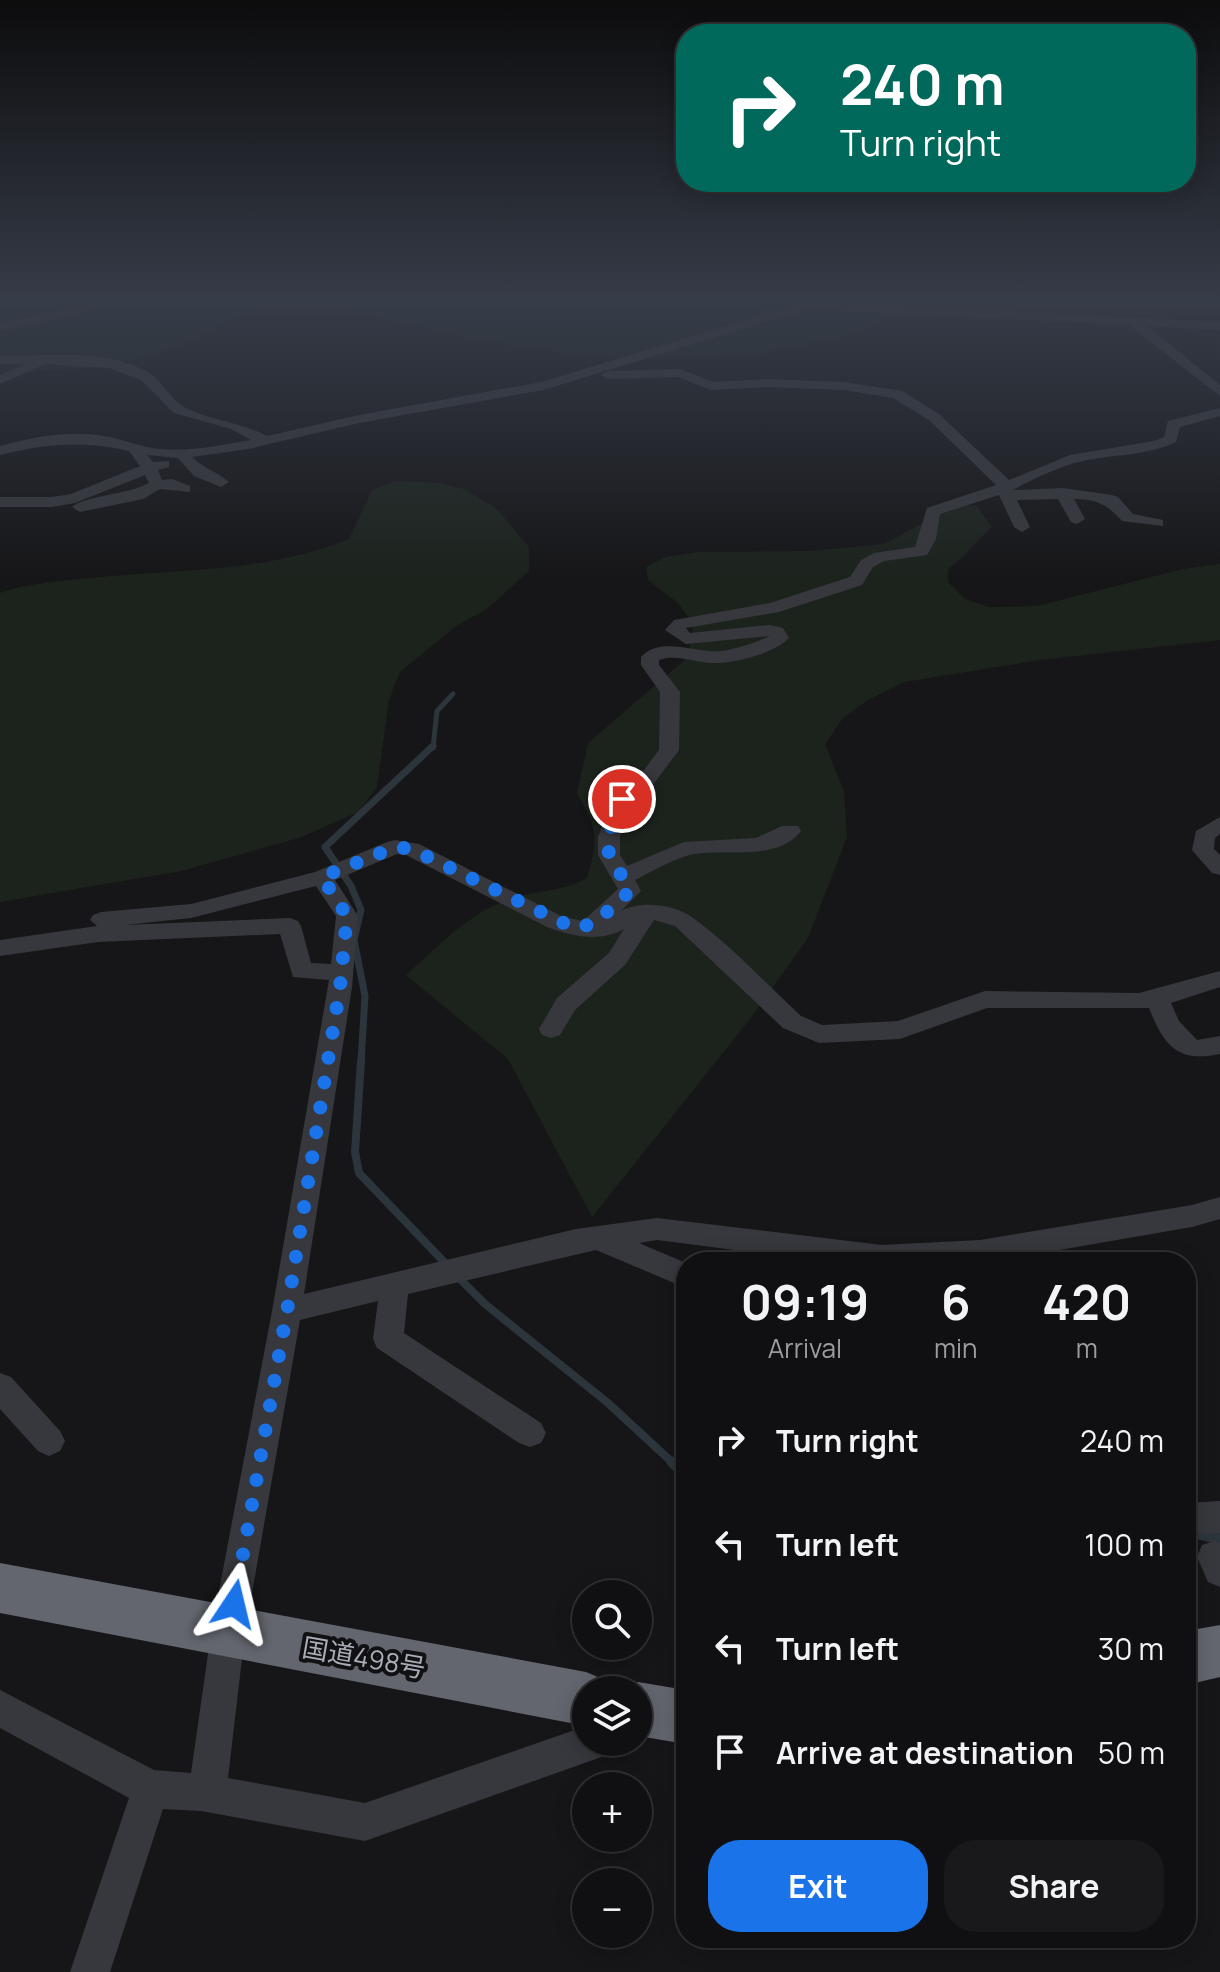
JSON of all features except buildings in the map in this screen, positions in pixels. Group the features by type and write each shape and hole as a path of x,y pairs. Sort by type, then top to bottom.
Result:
{"highway":[{"name":"国道498号","path":"0,1588 572,1696"},
{"path":"1196,1656 1220,1651"}],"street":[{"path":"160,394 164,401 182,411 236,426 265,441"},
{"path":"0,502 52,502 72,498 185,456 359,419 498,394"},
{"path":"897,394 934,417 1022,527"},
{"path":"1000,496 1075,458 1092,454 1134,453 1158,446 1171,439 1173,424 1220,412"},
{"path":"0,451 33,442 103,440 185,456 199,473 221,482"},
{"path":"134,447 157,485"},
{"path":"105,462 112,483"},
{"path":"72,498 74,508 137,496 157,485 172,484 185,489"},
{"path":"1063,493 1077,519"},
{"path":"576,929 596,922 630,891 609,855 609,837 622,799 645,782 669,750 670,692 650,665 650,657 667,652 718,657 780,638 777,632 770,630 686,639 674,630 680,624 773,608 856,581 867,564 880,557 921,551 928,539 933,511 1000,496 1063,493 1112,500 1128,518 1157,523"},
{"path":"1220,824 1204,836 1203,850 1220,868"},
{"path":"624,876 684,849 760,845 790,831"},
{"path":"0,934 191,911 336,870 395,847 411,849 576,929 606,929 635,913 655,912 683,921 792,1022 819,1034 900,1030 985,999 1139,1002 1220,979"},
{"path":"0,1708 151,1789 207,1793 228,1633 287,1311 341,972 347,916 336,870"},
{"path":"551,1029 566,1004 617,959 645,913"},
{"path":"0,948 98,934 290,926 301,971 341,972"},
{"path":"1158,998 1159,1007 1183,1043 1194,1049 1220,1045"},
{"path":"980,1252 1192,1216 1220,1208"},
{"path":"287,1311 598,1238 657,1229 842,1252"},
{"path":"598,1238 676,1272"},
{"path":"395,1285 388,1339 509,1427"},
{"path":"0,1387 49,1441"},
{"path":"1196,1518 1220,1517"},
{"path":"201,1792 365,1822 572,1749"},
{"path":"90,1972 151,1789"}],"shaded area":[{"path":"396,481 439,483 464,489 496,508 529,547 529,571 487,609 456,626 400,672 389,700 377,787 358,812 299,838 181,871 0,902 0,593 56,581 254,564 317,550 349,539 372,490"},
{"path":"976,505 992,527 948,569 948,582 965,599 989,607 1037,606 1183,569 1220,564 1220,640 1039,660 905,682 868,700 843,718 825,744 844,791 847,837 808,938 750,1019 592,1217 508,1059 406,975 454,932 495,905 520,896 569,886 587,878 595,843 593,825 577,793 588,743 687,658 693,634 691,621 678,603 648,580 646,567 666,557 699,552 811,551 884,544 953,507"}],"waterway":[{"path":"433,748 437,711 453,694"},
{"path":"361,1063 365,996 354,940 361,910 351,886 325,847 433,746"},
{"path":"361,1061 355,1152 359,1173 447,1265"},
{"path":"458,1277 485,1304 608,1403 674,1464"},
{"path":"672,1462 676,1466"},
{"path":"1196,1533 1220,1539"}],"route":[{"path":"234,1604 287,1311 340,987 347,916 322,877 395,847 411,849 555,922 576,929 596,922 630,891 609,855 609,837 622,799"}]}
